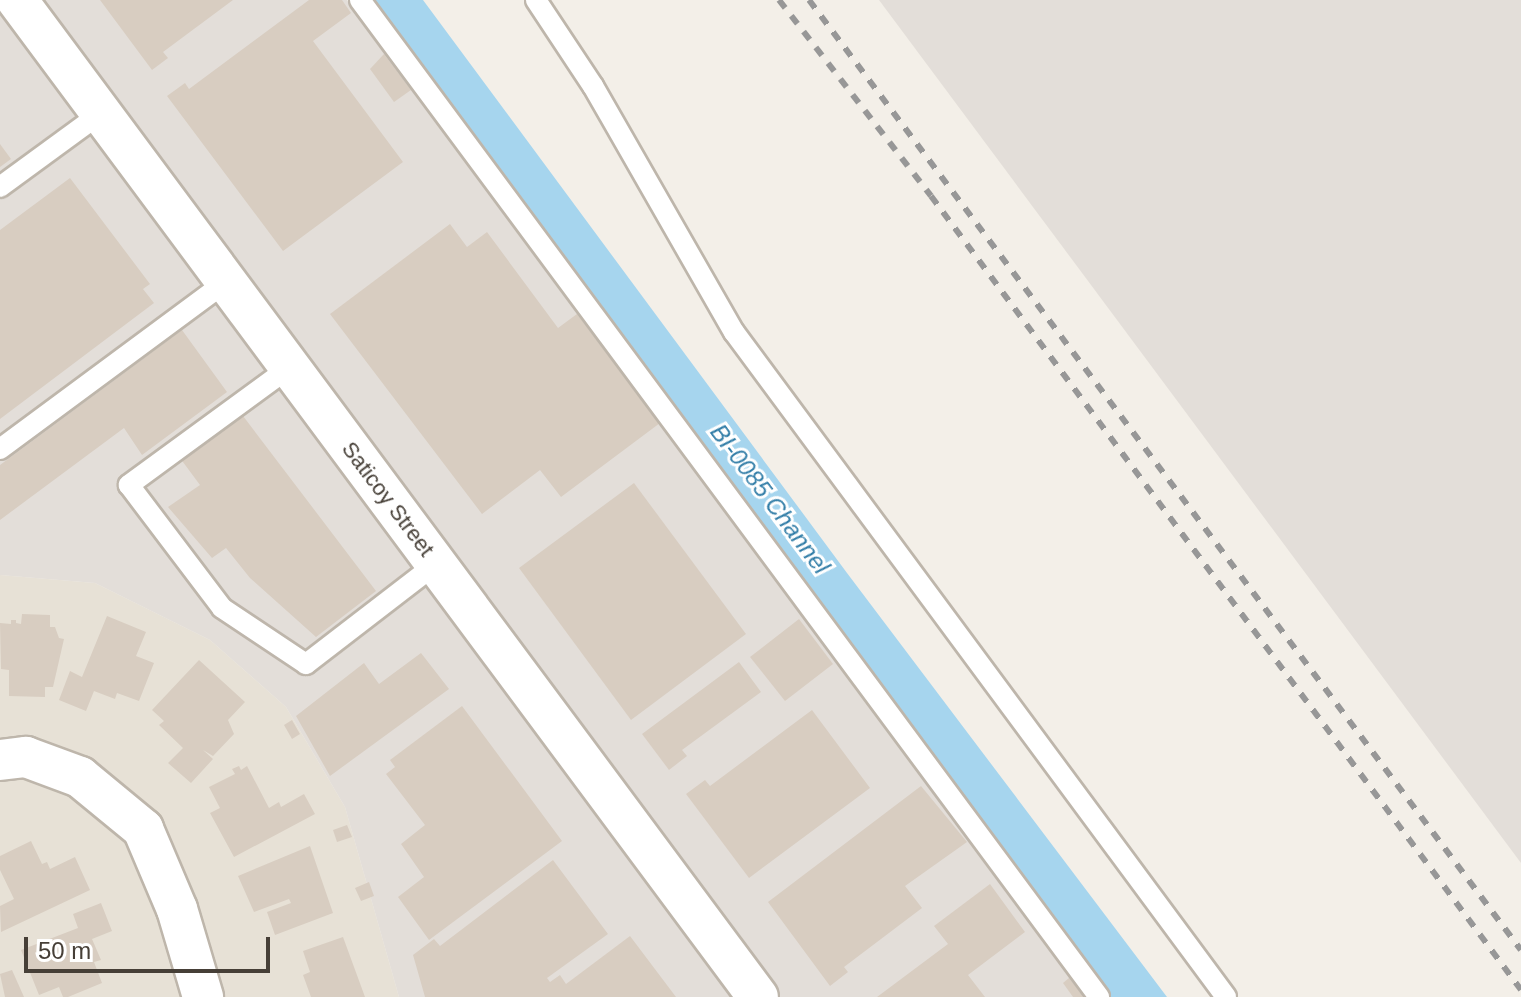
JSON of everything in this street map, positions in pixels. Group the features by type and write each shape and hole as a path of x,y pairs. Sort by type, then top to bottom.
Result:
{"street":[{"name":"Saticoy Street","path":"17,0 758,997"},
{"path":"0,760 26,757 80,777 143,829 177,909 203,997"}],"lane":[{"path":"360,0 1099,997"},
{"path":"536,0 593,86 734,332 1226,997"},
{"path":"0,187 101,113"},
{"path":"0,449 226,282"},
{"path":"290,367 129,485 222,608 306,664 436,564"}],"shaded area":[{"path":"0,0 347,0 1084,997 399,997 345,807 286,707 210,640 95,583 0,575"},
{"path":"879,0 1521,0 1521,863"},
{"path":"0,575 95,583 210,640 286,707 345,807 399,997 0,997"}],"water":[{"name":"BI-0085 Channel","path":"369,0 423,0 847,573 1167,997 1110,997"}],"building":[{"path":"100,0 233,0 163,52 168,58 152,70"},
{"path":"309,0 342,0 351,13 313,41 403,162 283,251 167,96 185,83 189,89"},
{"path":"384,54 411,90 394,102 370,69"},
{"path":"0,144 11,159 0,167"},
{"path":"70,178 150,284 143,289 154,303 0,419 0,230"},
{"path":"450,224 467,247 487,232 558,328 577,314 660,423 561,497 540,470 482,514 330,314"},
{"path":"182,330 227,392 142,455 124,428 0,520 0,465"},
{"path":"240,412 376,591 316,637 250,578 226,548 212,558 168,507 200,485 180,458"},
{"path":"634,483 746,634 631,720 519,568"},
{"path":"22,614 50,615 50,627 55,627 59,638 64,639 53,687 45,687 45,697 9,696 9,670 1,669 0,623 11,624 11,620 16,620 21,624"},
{"path":"107,616 146,632 136,656 154,663 139,701 117,693 115,699 94,691 86,711 59,700 70,671 82,677"},
{"path":"799,619 833,664 785,701 750,657"},
{"path":"421,653 449,689 330,776 296,716 364,663 379,684"},
{"path":"199,660 245,702 228,720 234,734 213,756 203,750 213,759 191,783 168,763 183,748 159,725 164,721 152,710"},
{"path":"739,662 761,692 682,750 687,756 669,770 642,734"},
{"path":"462,706 562,841 429,940 398,897 424,877 401,844 425,825 386,774 395,767 390,760"},
{"path":"812,710 870,788 749,878 686,794 705,780 710,786"},
{"path":"292,720 300,734 292,739 284,725"},
{"path":"239,766 241,770 247,766 269,808 279,802 281,807 304,794 315,814 234,857 210,813 220,808 209,787 235,774 232,769"},
{"path":"921,786 967,842 905,886 922,908 844,967 848,972 830,986 768,902"},
{"path":"347,825 352,837 337,842 333,830"},
{"path":"31,841 42,864 47,862 50,869 75,857 90,890 1,932 0,906 14,899 0,870 0,856"},
{"path":"310,846 333,913 275,935 267,912 291,903 289,899 254,912 238,876"},
{"path":"553,860 608,934 547,978 550,982 560,975 566,984 630,936 676,997 425,997 413,955 434,939 440,946"},
{"path":"369,882 374,896 361,901 355,888"},
{"path":"990,884 1025,932 968,975 985,997 877,997 948,944 934,926"},
{"path":"101,903 112,931 92,939 101,960 94,962 102,983 68,997 63,997 59,987 39,995 21,950 78,928 73,914"},
{"path":"343,937 365,997 311,997 303,975 310,972 303,951"},
{"path":"12,970 24,997 5,997 0,974"},
{"path":"1069,978 1084,997 1073,997 1063,983"}],"railway":[{"path":"779,0 931,196 1521,990"},
{"path":"809,0 1521,950"}]}
